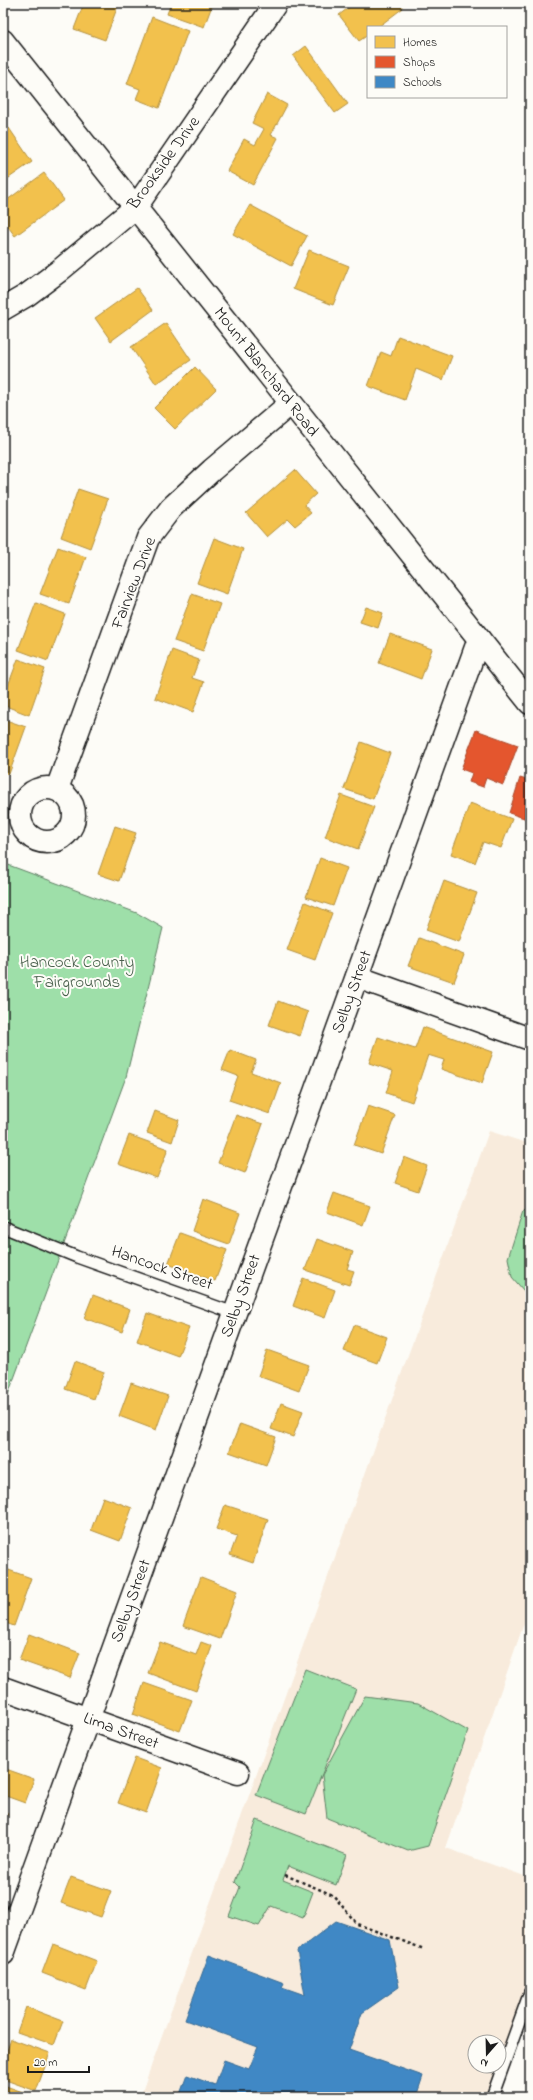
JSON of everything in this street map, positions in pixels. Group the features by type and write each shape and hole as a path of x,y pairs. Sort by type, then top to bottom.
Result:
{"street":[{"name":"Brookside Drive","path":"3,309 27,296 136,207 276,3"},
{"name":"Mount Blanchard Road","path":"3,41 530,703"},
{"name":"Fairview Drive","path":"57,789 148,538 172,508 183,497 212,470 291,403"},
{"name":"Selby Street","path":"3,1954 479,638"},
{"path":"357,977 530,1039"},
{"name":"Lima Street","path":"3,1688 238,1773"}],"lane":[{"name":"Hancock Street","path":"3,1227 77,1257 234,1313"},
{"path":"492,2097 530,1992"}],"path":[{"path":"285,1875 333,1895 357,1924 424,1949"}],"shaded area":[{"path":"489,1131 530,1144 530,1606 446,1848 530,1878 530,1992 507,2056 507,2034 467,2034 467,2074 500,2074 492,2097 140,2097"}],"green space":[{"name":"Hancock County Fairgrounds","path":"3,863 137,913 163,928 126,1077 3,1408"},
{"path":"530,1209 530,1298 512,1277 508,1258 523,1211"},
{"path":"305,1669 356,1689 306,1814 256,1795"},
{"path":"365,1696 418,1703 468,1731 428,1846 408,1851 327,1818 322,1775"},
{"path":"257,1820 347,1855 336,1885 288,1866 283,1880 313,1892 303,1918 271,1906 259,1926 229,1916 240,1887 235,1882"}],"building: Homes":[{"path":"84,3 119,3 105,40 74,29"},
{"path":"171,3 213,3 204,27 167,14"},
{"path":"355,3 399,3 403,8 379,26 367,26 367,36 359,41 339,15"},
{"path":"152,17 188,31 159,108 136,99 140,89 127,84"},
{"path":"306,46 348,104 335,113 293,56"},
{"path":"267,94 287,105 271,135 278,138 253,185 227,171 244,139 255,145 264,129 252,123"},
{"path":"9,128 32,162 6,180 3,176 3,132"},
{"path":"44,173 64,200 15,236 3,220 3,203"},
{"path":"250,205 307,236 291,266 233,234"},
{"path":"309,250 349,266 333,305 293,289"},
{"path":"137,288 153,310 111,341 95,318"},
{"path":"166,323 191,360 156,384 131,347"},
{"path":"398,336 452,356 443,380 416,369 405,400 368,386 381,352 391,356"},
{"path":"195,367 216,389 175,429 154,408"},
{"path":"295,470 316,494 304,505 311,513 295,526 288,519 267,537 246,513"},
{"path":"78,489 108,499 90,548 61,537"},
{"path":"214,538 243,549 227,594 197,583"},
{"path":"58,547 86,557 69,604 40,594"},
{"path":"192,594 220,604 203,651 174,641"},
{"path":"36,603 65,614 48,661 18,650"},
{"path":"366,607 383,613 378,628 360,622"},
{"path":"390,634 432,649 421,679 379,663"},
{"path":"172,650 199,660 192,678 204,682 193,712 155,698"},
{"path":"18,659 45,669 29,715 3,705 3,699"},
{"path":"3,719 26,727 9,774 3,772"},
{"path":"361,742 390,753 373,799 344,789"},
{"path":"341,795 374,807 358,849 325,837"},
{"path":"470,803 512,819 501,848 483,842 475,863 451,854"},
{"path":"115,826 136,833 119,881 98,874"},
{"path":"320,858 347,868 333,906 306,897"},
{"path":"444,881 477,893 459,942 426,930"},
{"path":"305,902 332,913 315,960 287,950"},
{"path":"419,938 464,955 454,982 408,966"},
{"path":"278,1001 308,1012 300,1036 269,1025"},
{"path":"423,1027 493,1052 482,1083 441,1069 444,1060 428,1055 412,1102 386,1093 393,1071 369,1063 378,1037 415,1049"},
{"path":"230,1050 256,1060 251,1072 281,1083 270,1114 229,1100 238,1076 222,1070"},
{"path":"368,1106 395,1115 381,1154 354,1145"},
{"path":"155,1111 179,1120 172,1142 147,1133"},
{"path":"236,1115 263,1124 245,1173 218,1163"},
{"path":"129,1135 168,1149 157,1178 118,1164"},
{"path":"404,1157 427,1166 418,1191 395,1183"},
{"path":"334,1193 370,1206 363,1225 327,1212"},
{"path":"203,1199 240,1213 229,1244 192,1231"},
{"path":"180,1233 227,1250 215,1281 168,1264"},
{"path":"317,1239 353,1252 347,1269 354,1271 349,1285 305,1270"},
{"path":"303,1278 335,1290 325,1318 293,1306"},
{"path":"93,1295 130,1309 122,1332 84,1318"},
{"path":"147,1313 189,1328 178,1356 137,1341"},
{"path":"354,1325 387,1337 377,1363 344,1351"},
{"path":"267,1350 309,1365 299,1391 258,1376"},
{"path":"75,1361 104,1372 94,1399 65,1389"},
{"path":"131,1383 168,1396 156,1430 119,1416"},
{"path":"281,1403 303,1411 293,1437 271,1429"},
{"path":"240,1424 276,1437 266,1465 229,1452"},
{"path":"103,1497 132,1508 120,1541 91,1530"},
{"path":"225,1505 268,1519 253,1563 230,1555 237,1536 216,1529"},
{"path":"3,1568 31,1578 14,1626 3,1622"},
{"path":"201,1577 237,1591 220,1639 183,1626"},
{"path":"29,1634 80,1653 70,1678 19,1660"},
{"path":"160,1642 196,1655 201,1642 212,1646 196,1691 148,1673"},
{"path":"144,1683 192,1700 180,1731 133,1714"},
{"path":"135,1758 162,1768 146,1813 118,1803"},
{"path":"3,1768 34,1779 25,1803 3,1795"},
{"path":"3,1812 8,1813 3,1827"},
{"path":"71,1877 111,1891 101,1917 61,1903"},
{"path":"53,1944 97,1961 86,1990 42,1973"},
{"path":"26,2007 63,2021 54,2045 17,2032"},
{"path":"11,2039 50,2053 36,2091 3,2079 3,2063"},
{"path":"3,2085 37,2097 3,2097"}],"building: Shops":[{"path":"476,730 518,745 503,785 486,778 483,787 469,782 472,773 461,769"},
{"path":"520,778 530,781 530,820 509,813"}],"building: Schools":[{"path":"336,1921 390,1940 399,1987 362,2013 349,2050 423,2076 416,2097 179,2097 187,2075 215,2085 224,2060 249,2069 258,2047 185,2020 209,1955 284,1983 282,1987 305,1995 297,1951"}]}
